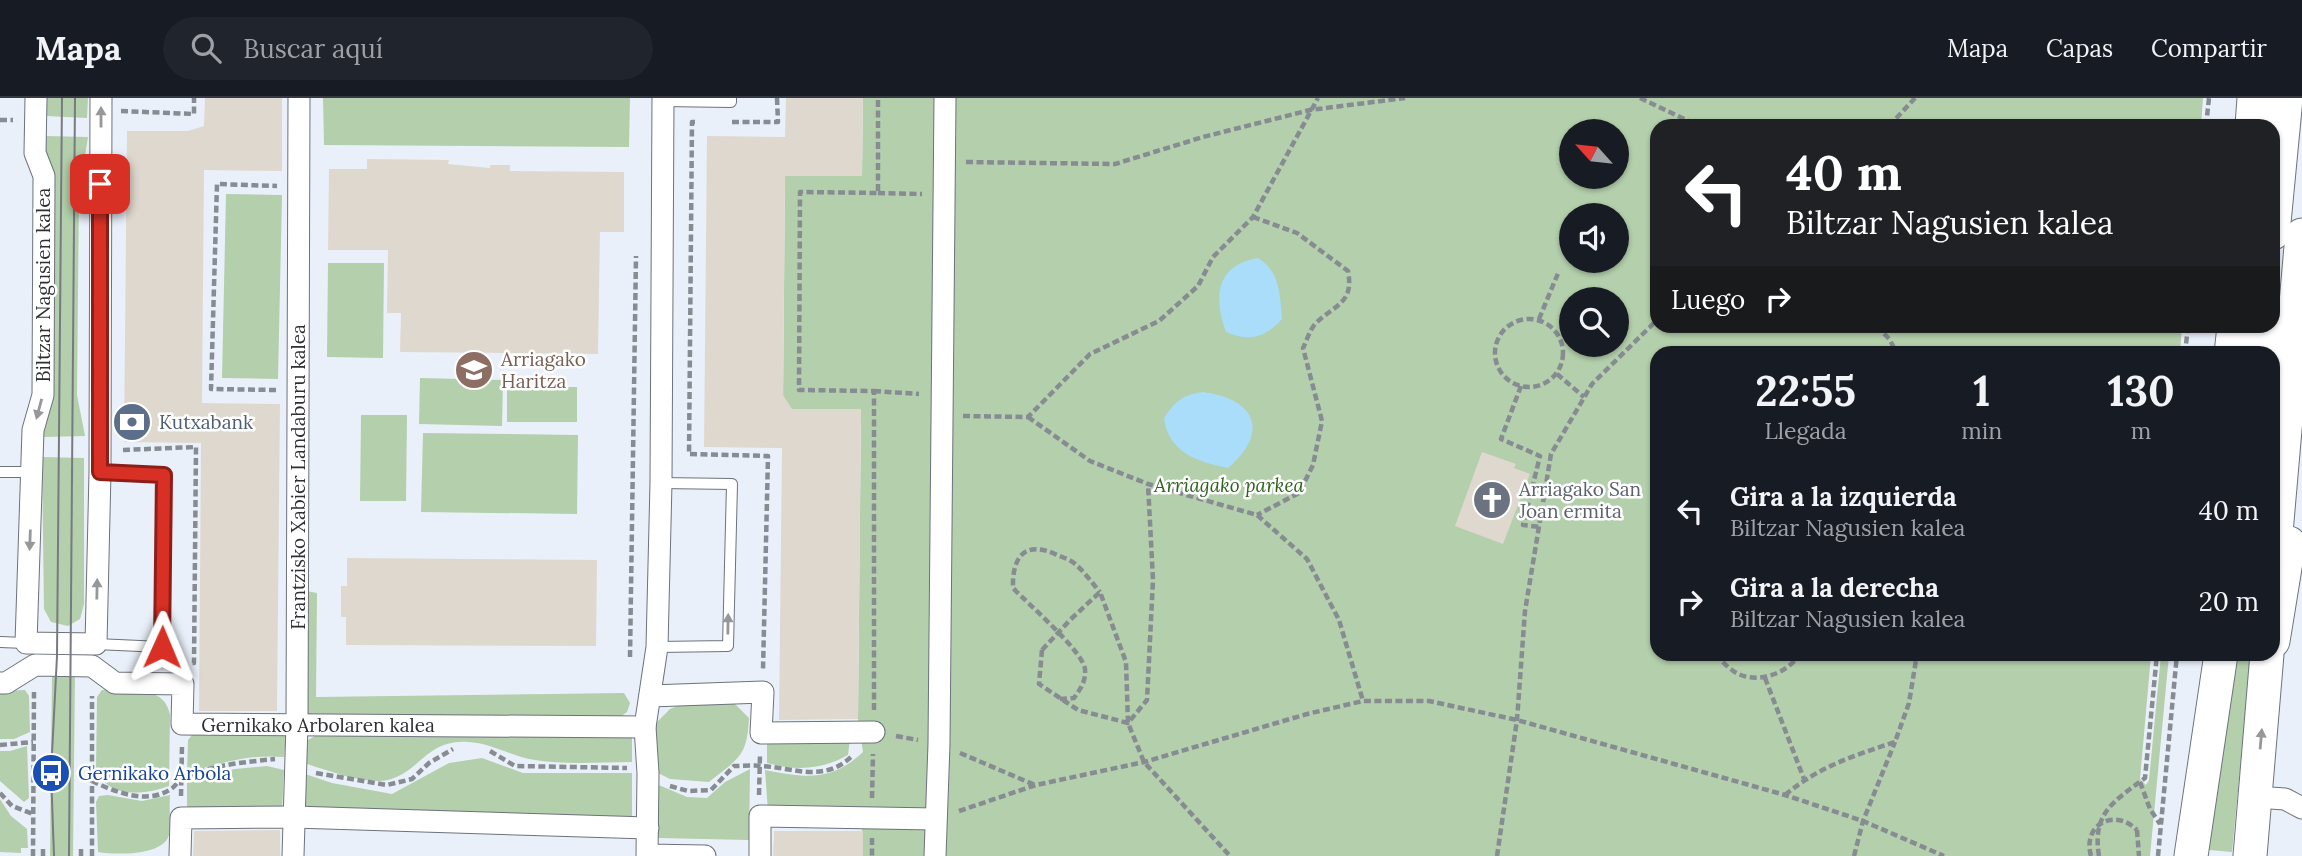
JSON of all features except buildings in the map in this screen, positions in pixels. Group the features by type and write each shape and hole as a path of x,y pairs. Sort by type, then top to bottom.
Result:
{"main road":[{"path":"2252,119 2254,98"},
{"path":"2280,160 2286,98"},
{"path":"2280,487 2302,235"},
{"path":"2280,599 2302,468"},
{"path":"2200,793 2208,661"},
{"path":"2192,856 2220,661"},
{"path":"2250,856 2268,661"}],"street":[{"name":"Biltzar Nagusien kalea","path":"26,643 33,430 43,395 44,176 35,153 36,98"},
{"name":"Frantzisko Xabier Landaburu kalea","path":"293,856 297,724 299,98"},
{"path":"935,856 939,744 945,98"},
{"path":"663,100 661,483 657,647 645,727 648,773 646,855 705,856"},
{"path":"26,643 96,644 106,104"},
{"path":"0,683 6,683 35,665 92,666 115,683 183,684"},
{"name":"Gernikako Arbolaren kalea","path":"183,684 182,724 645,727"},
{"path":"650,696 763,692 761,733 874,732"},
{"path":"2256,797 2286,799 2302,808"},
{"path":"760,856 760,816 935,819"},
{"path":"180,856 181,818 294,817 648,828"}],"lane":[{"path":"663,100 731,102 731,98"},
{"path":"0,472 33,472"},
{"path":"96,644 162,647 164,475 100,472"},
{"path":"657,647 727,646 732,484 661,483"},
{"path":"0,642 26,643"}],"path":[{"path":"106,104 194,114 194,98"},
{"path":"729,122 778,122 778,98"},
{"path":"878,98 878,192"},
{"path":"1028,417 1090,354 1159,321 1198,286 1213,257 1253,217 1318,98"},
{"path":"944,160 1115,164 1203,137 1310,110 1405,98"},
{"path":"1640,98 1684,119"},
{"path":"1896,119 1915,98"},
{"path":"2207,119 2209,98"},
{"path":"0,120 14,120"},
{"path":"705,122 692,122 689,454 768,456 763,692"},
{"path":"298,390 211,389 217,184 299,186"},
{"path":"944,195 800,192 799,390 874,391 942,406 1028,417 1090,461 1148,484 1257,515 1307,559 1339,620 1363,701"},
{"path":"1253,217 1297,233 1348,271 1351,287 1343,301 1314,325 1303,348 1322,421 1313,465 1299,494 1257,515"},
{"path":"630,670 636,253"},
{"path":"1539,320 1559,271"},
{"path":"1522,319 1539,320 1553,328 1562,342 1563,359 1557,374 1544,384 1527,388 1512,383 1500,372 1494,356 1497,339 1507,326 1522,319"},
{"path":"1497,856 1517,720 1525,611 1551,454 1592,384 1650,327"},
{"path":"1557,374 1584,397"},
{"path":"1521,386 1501,439 1540,456 1523,525 1539,527"},
{"path":"872,856 874,391"},
{"path":"121,450 196,447 194,663 183,663 183,684"},
{"path":"1128,723 1147,700 1153,580 1148,484"},
{"path":"1059,699 1074,698 1084,683 1085,666 1070,644 1013,588 1012,569 1017,558 1028,550 1044,549 1073,562 1100,592 1126,662 1128,723 1144,762 1230,856"},
{"path":"1100,592 1042,650 1039,684 1078,710 1128,723"},
{"path":"1723,661 1734,673 1765,678 1796,661"},
{"path":"1854,856 1863,821 1909,703 1916,661"},
{"path":"2099,856 2097,831 2101,817 2109,807 2145,778 2156,661"},
{"path":"2158,856 2176,661"},
{"path":"33,856 35,665"},
{"path":"92,666 92,856"},
{"path":"1765,678 1804,779"},
{"path":"935,819 1036,785 1144,762 1307,714 1363,701 1429,701 1517,720 1785,796 1863,821 1944,856"},
{"path":"181,818 182,724"},
{"path":"874,732 939,744 1036,785"},
{"path":"479,750 491,751 516,765 634,768 648,773 664,785 688,791 711,790 734,766 759,766 792,772 831,769 848,759 874,732"},
{"path":"760,816 761,733"},
{"path":"0,745 33,742"},
{"path":"1785,796 1804,779 1833,763 1895,742"},
{"path":"92,781 114,792 130,796 170,790 181,778 235,764 274,759 329,777 387,785 412,779 429,763 454,749 467,750"},
{"path":"2140,782 2150,809 2161,825"},
{"path":"0,793 12,806 33,814"},
{"path":"2091,856 2089,838 2096,824 2102,821 2122,821 2137,830 2139,856"},
{"path":"43,849 43,856"}],"green space":[{"path":"46,98 88,98 87,118 46,116"},
{"path":"323,98 630,98 629,147 324,145"},
{"name":"Arriagako parkea","path":"863,98 2203,98 2202,119 1650,119 1650,333 2181,333 2181,346 1650,346 1650,661 2150,661 2140,779 2146,785 2149,780 2160,661 2168,661 2150,856 863,856 861,814 768,811 765,770 806,776 829,773 840,769 863,752 858,720 861,410 783,409 785,176 862,176"},
{"path":"46,136 88,137 79,193 77,395 85,436 44,437 54,180 46,152"},
{"path":"226,194 282,195 278,379 222,378"},
{"path":"328,263 384,263 383,358 327,357"},
{"path":"420,378 503,380 502,426 419,424"},
{"path":"507,387 577,387 577,422 507,422"},
{"path":"361,415 407,415 406,501 360,501"},
{"path":"423,433 578,435 577,514 421,512"},
{"path":"42,457 84,458 84,604 80,619 68,626 51,622 44,609"},
{"path":"306,591 317,593 316,697 624,693 630,703 627,712 619,718 305,714"},
{"path":"2234,661 2250,661 2232,852 2209,850"},
{"path":"52,674 75,674 73,856 50,856"},
{"path":"25,690 29,696 30,732 14,739 0,739 0,691"},
{"path":"102,690 144,691 161,698 167,705 170,715 169,786 139,793 128,792 110,786 102,779 96,770 97,697"},
{"path":"699,697 731,700 749,718 746,741 740,756 709,782 670,779 652,770 655,724 670,709"},
{"path":"195,731 286,736 284,757 247,758 187,773 188,740"},
{"path":"322,732 632,732 632,762 547,762 477,743 454,742 433,751 399,776 379,781 346,776 304,763 308,740"},
{"path":"767,739 850,739 848,755 828,764 798,768 767,763"},
{"path":"27,746 29,798 24,802 0,781 0,751"},
{"path":"482,758 523,773 632,773 632,816 305,814 305,774 332,783 392,794 449,763"},
{"path":"267,766 284,770 282,810 187,808 187,781 235,769"},
{"path":"750,769 749,840 658,838 654,783 687,797 707,798 725,782"},
{"path":"170,795 170,830 165,842 158,847 138,852 98,852 96,802 99,796 142,801"},
{"path":"0,799 11,816 27,829 28,848 21,848 21,853 0,852"}],"water":[{"path":"1258,258 1275,277 1282,319 1263,334 1249,337 1234,335 1226,332 1222,319 1219,295 1221,284 1233,268"},
{"path":"1203,392 1235,402 1251,419 1253,430 1249,442 1228,468 1186,454 1171,439 1167,430 1164,418 1172,407 1180,399"}],"tram line":[{"path":"54,856 51,773 57,656 62,98"},
{"path":"69,856 75,98"}],"place":[{"name":"Arriagako Haritza","path":"474,370"},
{"name":"Kutxabank","path":"132,422"},
{"name":"Arriagako San Joan ermita","path":"1492,500"},
{"name":"Gernikako Arbola","path":"51,773"}],"route":[{"path":"100,184 100,472 164,475 162,647"}]}
